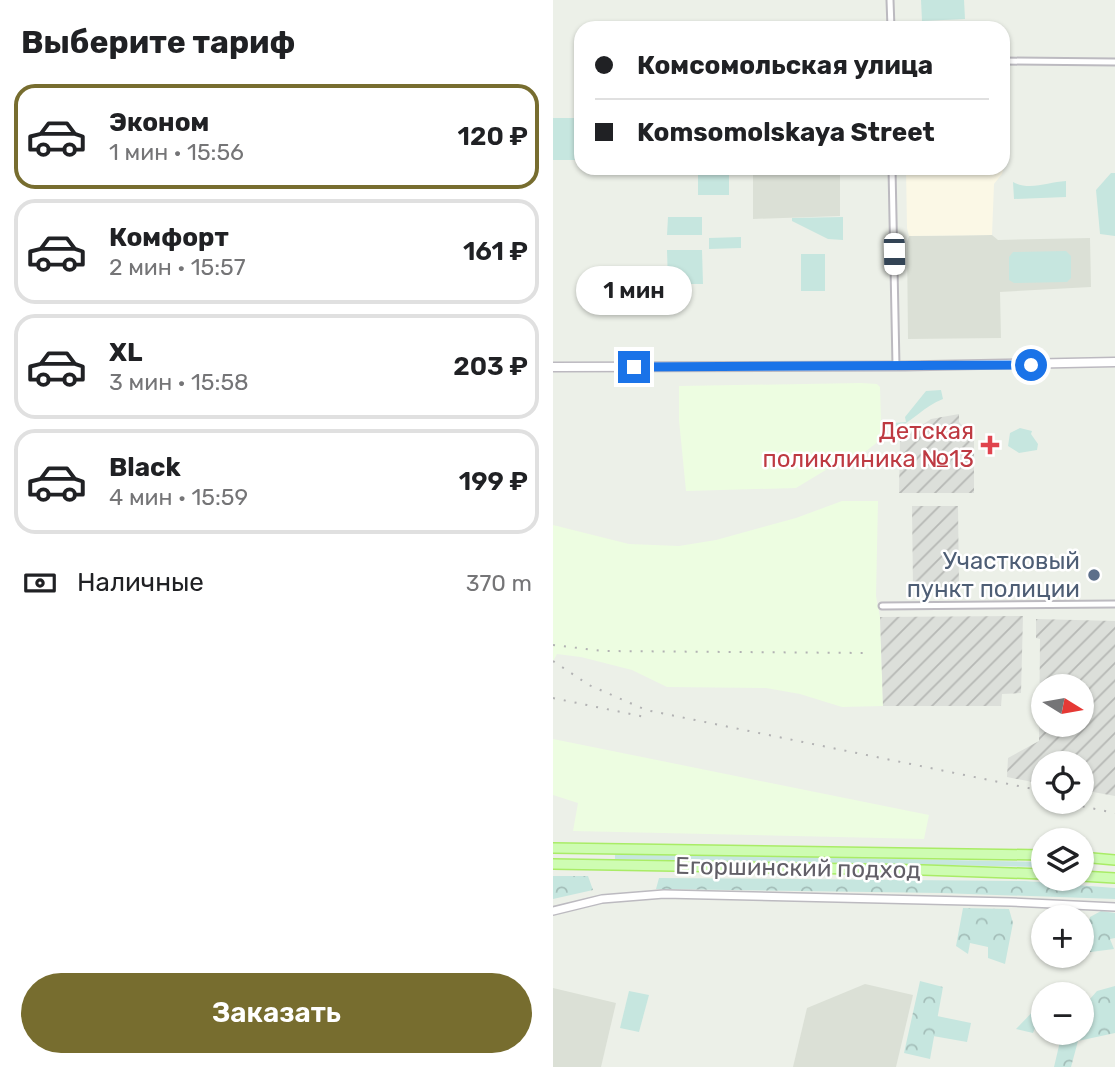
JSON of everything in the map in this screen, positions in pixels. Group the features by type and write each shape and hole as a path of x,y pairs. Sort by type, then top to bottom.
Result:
{"main road":[{"path":"553,367 1115,362"},
{"path":"553,848 1031,855"},
{"path":"1094,858 1115,860"},
{"name":"Егоршинский подход","path":"553,864 1031,874"},
{"path":"1094,877 1115,878"}],"street":[{"path":"890,0 891,21"},
{"path":"1010,61 1115,62"},
{"path":"892,175 896,366"},
{"path":"882,606 1115,604"},
{"path":"553,911 602,899 664,894 1115,907"}],"shaded area":[{"path":"753,175 840,175 840,216 753,219"},
{"path":"906,175 1001,175 994,184 992,235 909,236"},
{"path":"992,235 998,240 1090,238 1091,287 1000,292 1001,338 908,339 909,236"},
{"path":"877,384 880,387 884,437 856,459 834,465 796,488 686,491 679,420 679,386"},
{"path":"959,414 959,422 974,438 974,493 899,493 900,440 931,419"},
{"path":"842,501 878,501 876,596 880,617 883,706 842,707 800,694 766,688 667,687 632,670 581,657 557,654 553,661 553,525 629,544 679,546 716,540 796,518"},
{"path":"912,506 958,506 959,589 913,589"},
{"path":"1023,616 1021,693 1002,694 1001,706 883,706 880,617"},
{"path":"1036,619 1115,621 1115,796 1094,792 1094,751 1031,751 1031,782 1007,777 1008,758 1039,741 1039,737 1094,737 1094,674 1040,674 1040,639 1036,638"},
{"path":"553,739 929,815 924,839 573,831 578,803 553,795"},
{"path":"865,984 913,995 896,1067 793,1067 807,1008"},
{"path":"553,988 616,1003 601,1067 553,1067"}],"green space":[{"path":"921,0 964,0 965,19 922,21"},
{"path":"553,118 574,118 574,160 553,160"},
{"path":"1111,173 1115,173 1115,236 1100,234 1096,190"},
{"path":"698,175 729,175 729,195 698,195"},
{"path":"1066,181 1066,197 1014,199 1013,182 1032,186"},
{"path":"668,217 702,217 702,235 667,235"},
{"path":"843,217 843,240 828,239 792,221 792,218"},
{"path":"741,237 741,248 709,249 709,238"},
{"path":"667,250 702,250 703,284 668,284"},
{"path":"1066,251 1071,256 1071,278 1067,282 1014,283 1009,280 1009,257 1013,252"},
{"path":"801,254 825,254 825,291 801,291"},
{"path":"941,390 943,399 894,430 894,423 906,422 905,417 926,391"},
{"path":"1020,428 1032,431 1031,434 1038,444 1037,450 1019,453 1008,446 1010,433"},
{"path":"615,853 1031,862 1031,867 615,859"},
{"path":"553,876 588,876 593,890 553,899"},
{"path":"659,878 1025,881 1031,881 1031,891 1094,891 1094,886 1115,888 1115,899 940,893 656,889"},
{"path":"963,908 1009,909 1013,923 1005,964 988,958 988,947 970,943 968,954 956,946"},
{"path":"1101,911 1115,913 1115,938 1110,939 1114,949 1094,952 1094,915"},
{"path":"920,981 943,987 930,1059 904,1053"},
{"path":"1115,986 1115,1033 1094,1038 1094,994"},
{"path":"629,991 649,995 639,1032 620,1028"},
{"path":"1031,1013 1031,1033 1016,1029"},
{"path":"937,1016 971,1023 967,1042 933,1036"},
{"path":"1059,1045 1077,1045 1071,1067 1054,1067"}],"railway":[{"path":"553,645 603,651 868,653"},
{"path":"553,661 589,685 646,710 1031,789"},
{"path":"553,698 645,717"},
{"path":"1094,809 1115,813"}],"place":[{"name":"Детская поликлиника №13","path":"990,445"},
{"name":"Участковый пункт полиции","path":"1094,575"}],"route":[{"path":"634,367 1031,365"}]}
